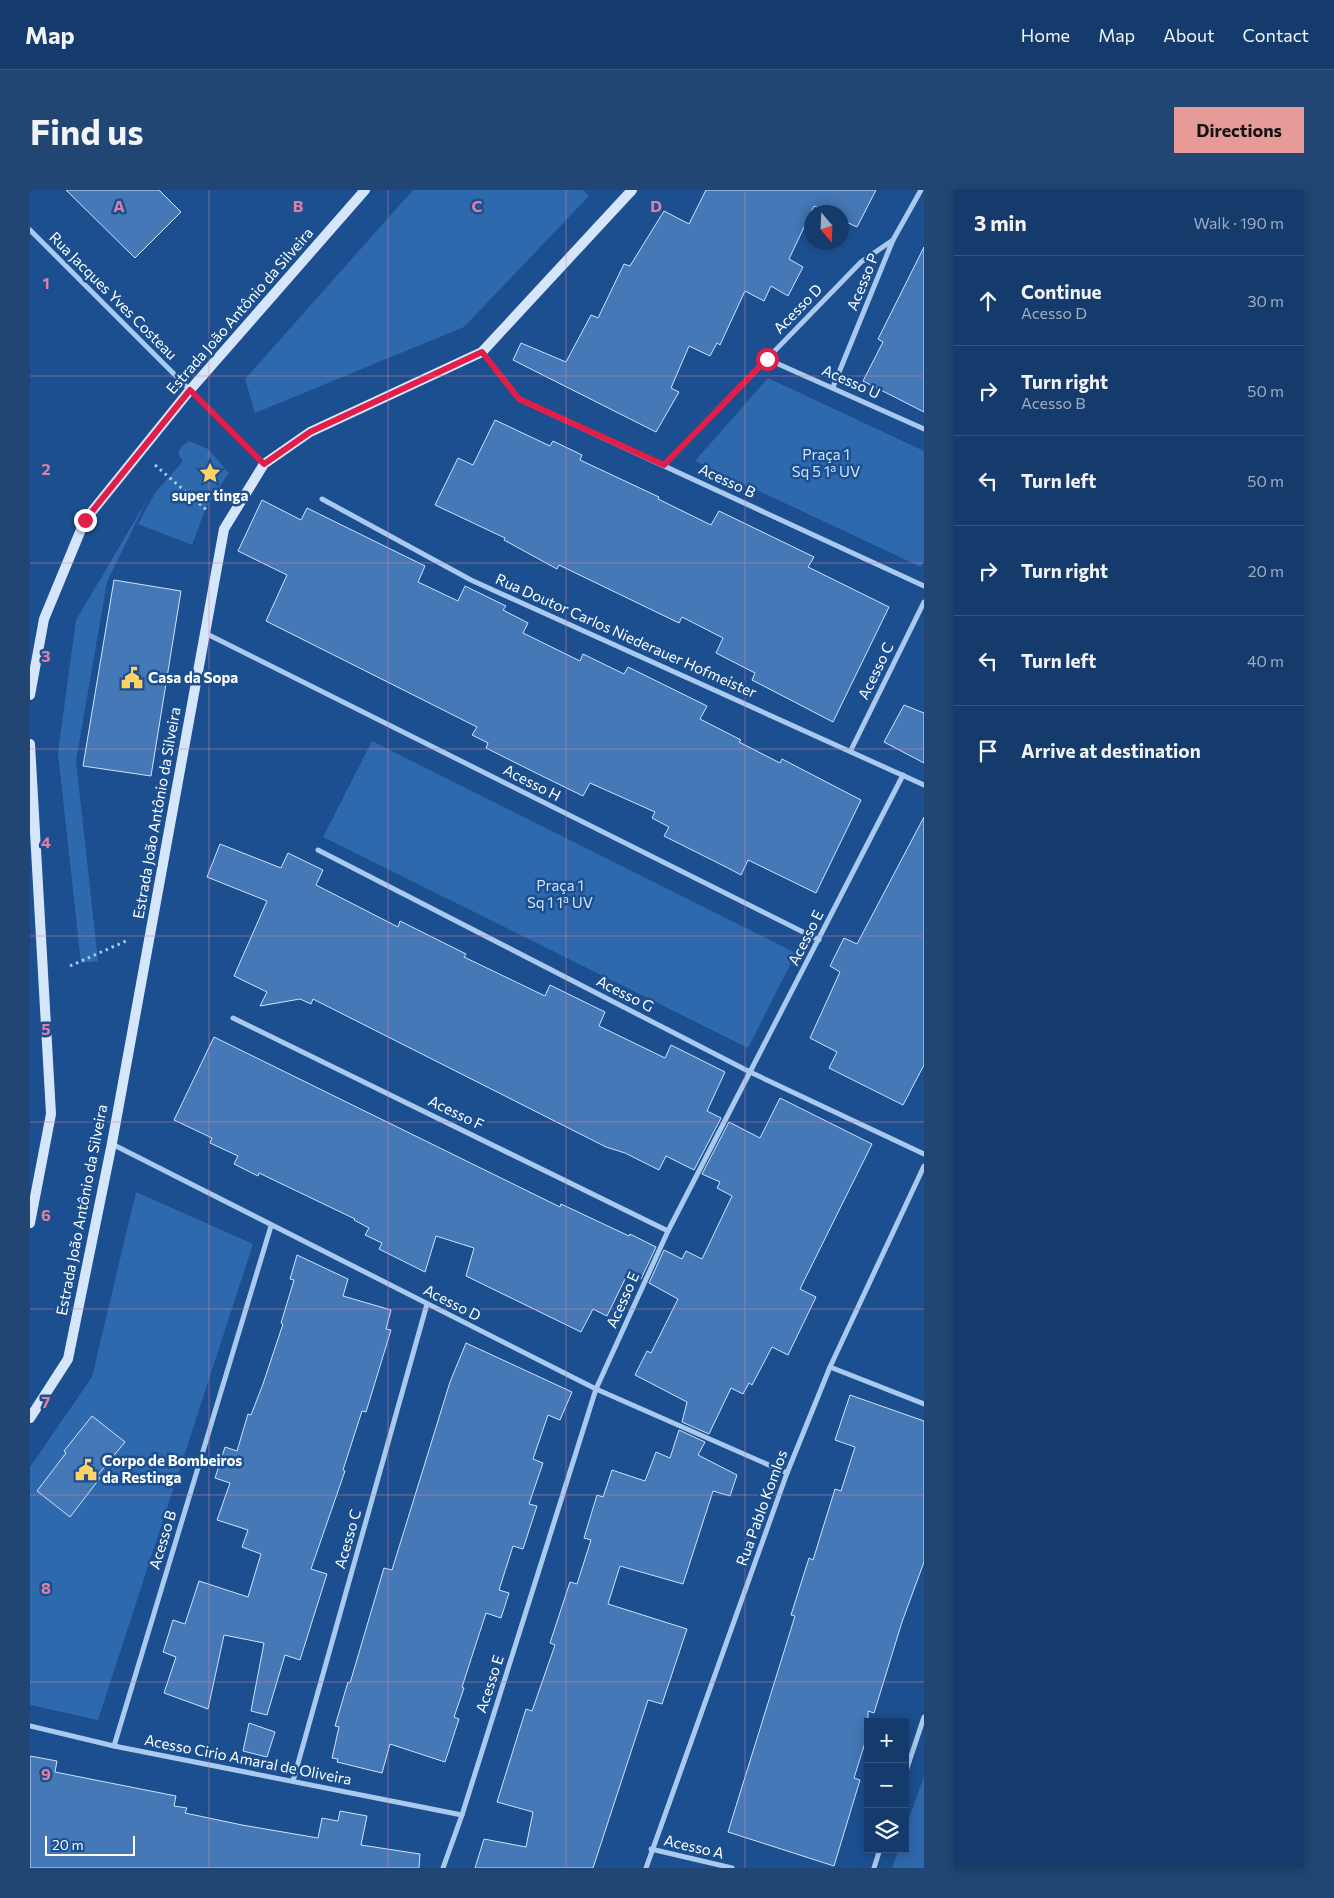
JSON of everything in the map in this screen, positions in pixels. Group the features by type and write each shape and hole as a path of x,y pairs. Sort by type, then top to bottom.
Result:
{"main road":[{"name":"Estrada João Antônio da Silveira","path":"30,695 44,619 85,520 190,390 365,190"},
{"name":"Estrada João Antônio da Silveira","path":"30,1418 68,1359 112,1143 224,529 264,464 310,432 482,352 632,190"},
{"path":"30,744 51,1114 30,1223"}],"street":[{"name":"Acesso P","path":"833,387 893,240 921,190"},
{"name":"Rua Jacques Yves Costeau","path":"30,230 264,464"},
{"name":"Acesso D","path":"664,465 861,262 893,240"},
{"name":"Acesso B","path":"482,352 519,399 924,586"},
{"name":"Acesso U","path":"767,359 924,429"},
{"name":"Rua Doutor Carlos Niederauer Hofmeister","path":"322,499 471,580 851,750 924,785"},
{"name":"Acesso C","path":"851,750 924,602"},
{"name":"Acesso H","path":"205,633 819,940"},
{"name":"Acesso E","path":"443,1868 462,1815 596,1389 668,1231 903,775"},
{"name":"Acesso G","path":"318,850 750,1072 924,1154"},
{"name":"Acesso F","path":"233,1018 668,1231"},
{"name":"Acesso D","path":"112,1143 271,1226 596,1389 788,1474"},
{"name":"Rua Pablo Komlos","path":"646,1868 788,1474 830,1367 924,1166"},
{"name":"Acesso B","path":"114,1746 271,1226"},
{"name":"Acesso C","path":"293,1781 427,1304"},
{"path":"830,1367 924,1404"},
{"path":"909,1763 924,1717"},
{"name":"Acesso Cirio Amaral de Oliveira","path":"30,1726 114,1746 462,1815"},
{"name":"Acesso A","path":"651,1850 732,1868"},
{"path":"874,1868 879,1853"}],"path":[{"path":"152,462 209,512"},
{"path":"70,966 126,941"}],"green space":[{"path":"413,190 583,190 589,196 464,327 255,413 245,379"},
{"name":"Praça 1 Sq 5 1ª UV","path":"768,378 924,451 924,561 921,567 695,461"},
{"path":"189,441 208,449 229,473 206,507 192,545 138,524 155,493 183,461 178,454 182,446"},
{"path":"147,500 107,582 76,761 98,961 81,963 58,753 76,620"},
{"name":"Praça 1 Sq 1 1ª UV","path":"372,741 796,953 748,1048 323,837"},
{"path":"136,1192 253,1244 98,1720 30,1705 30,1467 92,1377"},
{"path":"924,1776 924,1868 892,1868 898,1853 909,1853 909,1819"}],"building":[{"path":"66,190 159,190 181,212 135,258"},
{"path":"706,190 876,190 857,227 849,223 849,205 804,205 804,227 789,259 803,267 788,296 771,286 764,301 745,291 720,345 717,343 710,356 689,346 671,388 679,392 656,432 513,360 521,343 566,362 591,315 598,318 624,264 630,266 664,211 689,224"},
{"path":"924,247 924,412 863,381 883,342 878,339"},
{"path":"495,420 550,446 553,441 582,455 580,460 659,497 658,499 711,525 719,511 814,557 808,567 889,607 833,722 752,680 755,673 716,653 723,638 682,617 679,623 559,565 557,569 504,540 505,538 435,505 458,458 473,465"},
{"path":"262,500 301,520 307,508 425,566 418,582 458,601 465,586 506,606 503,610 528,623 523,633 580,661 583,654 624,674 628,667 707,706 700,719 780,763 782,759 861,800 816,893 748,860 741,875 664,836 669,827 652,818 655,812 590,783 583,796 540,775 486,748 488,743 472,735 477,727 266,621 287,575 238,551"},
{"name":"Casa da Sopa","path":"114,580 181,591 151,776 83,766"},
{"path":"904,705 924,713 924,763 884,742"},
{"path":"924,817 924,1065 903,1105 829,1068 837,1052 810,1038 840,972 830,966 844,938 857,944"},
{"path":"220,844 281,868 288,853 323,870 316,885 398,927 400,921 466,954 464,957 545,996 550,985 605,1012 599,1026 665,1058 671,1045 725,1072 707,1111 721,1118 694,1170 666,1156 659,1170 625,1153 606,1147 313,999 311,1004 300,999 260,1006 267,992 234,976 267,901 207,877"},
{"path":"214,1037 560,1207 561,1204 656,1247 641,1279 628,1273 607,1316 593,1309 581,1332 466,1276 474,1248 436,1236 425,1272 379,1249 382,1243 365,1235 369,1228 355,1219 259,1173 258,1176 234,1164 238,1156 210,1143 212,1138 174,1120"},
{"path":"780,1098 872,1144 800,1289 816,1297 788,1355 772,1347 752,1385 749,1383 743,1394 731,1388 709,1434 682,1422 687,1402 635,1375 647,1351 651,1353 678,1299 649,1283 664,1250 682,1259 686,1251 702,1259 732,1196 717,1188 720,1182 702,1174 729,1122 760,1138"},
{"path":"297,1255 348,1279 343,1296 391,1310 386,1329 391,1330 366,1412 362,1411 343,1470 345,1471 311,1569 327,1574 300,1660 285,1655 267,1715 251,1711 264,1643 224,1635 208,1709 164,1693 176,1657 163,1652 173,1620 185,1624 199,1581 248,1597 261,1554 242,1547 248,1530 217,1520 230,1483 215,1478 225,1447 237,1451 248,1414 251,1415 263,1384 283,1324 281,1323 294,1280 290,1279"},
{"path":"466,1343 572,1392 560,1420 548,1415 533,1459 543,1463 529,1504 537,1506 523,1549 513,1546 499,1590 509,1593 501,1618 486,1613 462,1687 464,1688 454,1717 459,1719 445,1762 390,1744 382,1773 337,1762 338,1759 332,1758 339,1727 335,1726 348,1682 350,1683 384,1568 392,1570 450,1382"},
{"path":"850,1395 924,1421 924,1562 902,1622 874,1713 868,1711 868,1718 864,1718 864,1746 854,1778 860,1780 834,1866 728,1832 795,1616 791,1615 809,1558 813,1560 835,1489 841,1491 855,1447 835,1440"},
{"path":"92,1416 125,1442 97,1476 100,1478 70,1517 37,1491 66,1453 64,1451"},
{"path":"679,1430 705,1442 698,1455 737,1475 730,1496 713,1491 683,1584 620,1566 608,1604 687,1629 662,1704 648,1700 593,1868 475,1868 484,1839 526,1847 533,1812 497,1802 526,1709 532,1711 555,1645 550,1643 570,1582 577,1584 591,1540 584,1538 597,1495 603,1497 612,1470 645,1481 656,1452 670,1458"},
{"path":"249,1723 275,1732 267,1757 243,1751"},
{"path":"30,1756 57,1761 55,1772 176,1796 174,1806 187,1808 185,1813 242,1825 318,1838 322,1818 338,1821 340,1811 367,1816 361,1845 420,1854 419,1868 30,1868"}],"place":[{"name":"super tinga","path":"210,473"},
{"name":"Casa da Sopa","path":"132,678"},
{"name":"Corpo de Bombeiros da Restinga","path":"86,1470"}],"route":[{"path":"85,520 190,390 264,464 310,432 482,352 519,399 664,465 767,359"}]}
